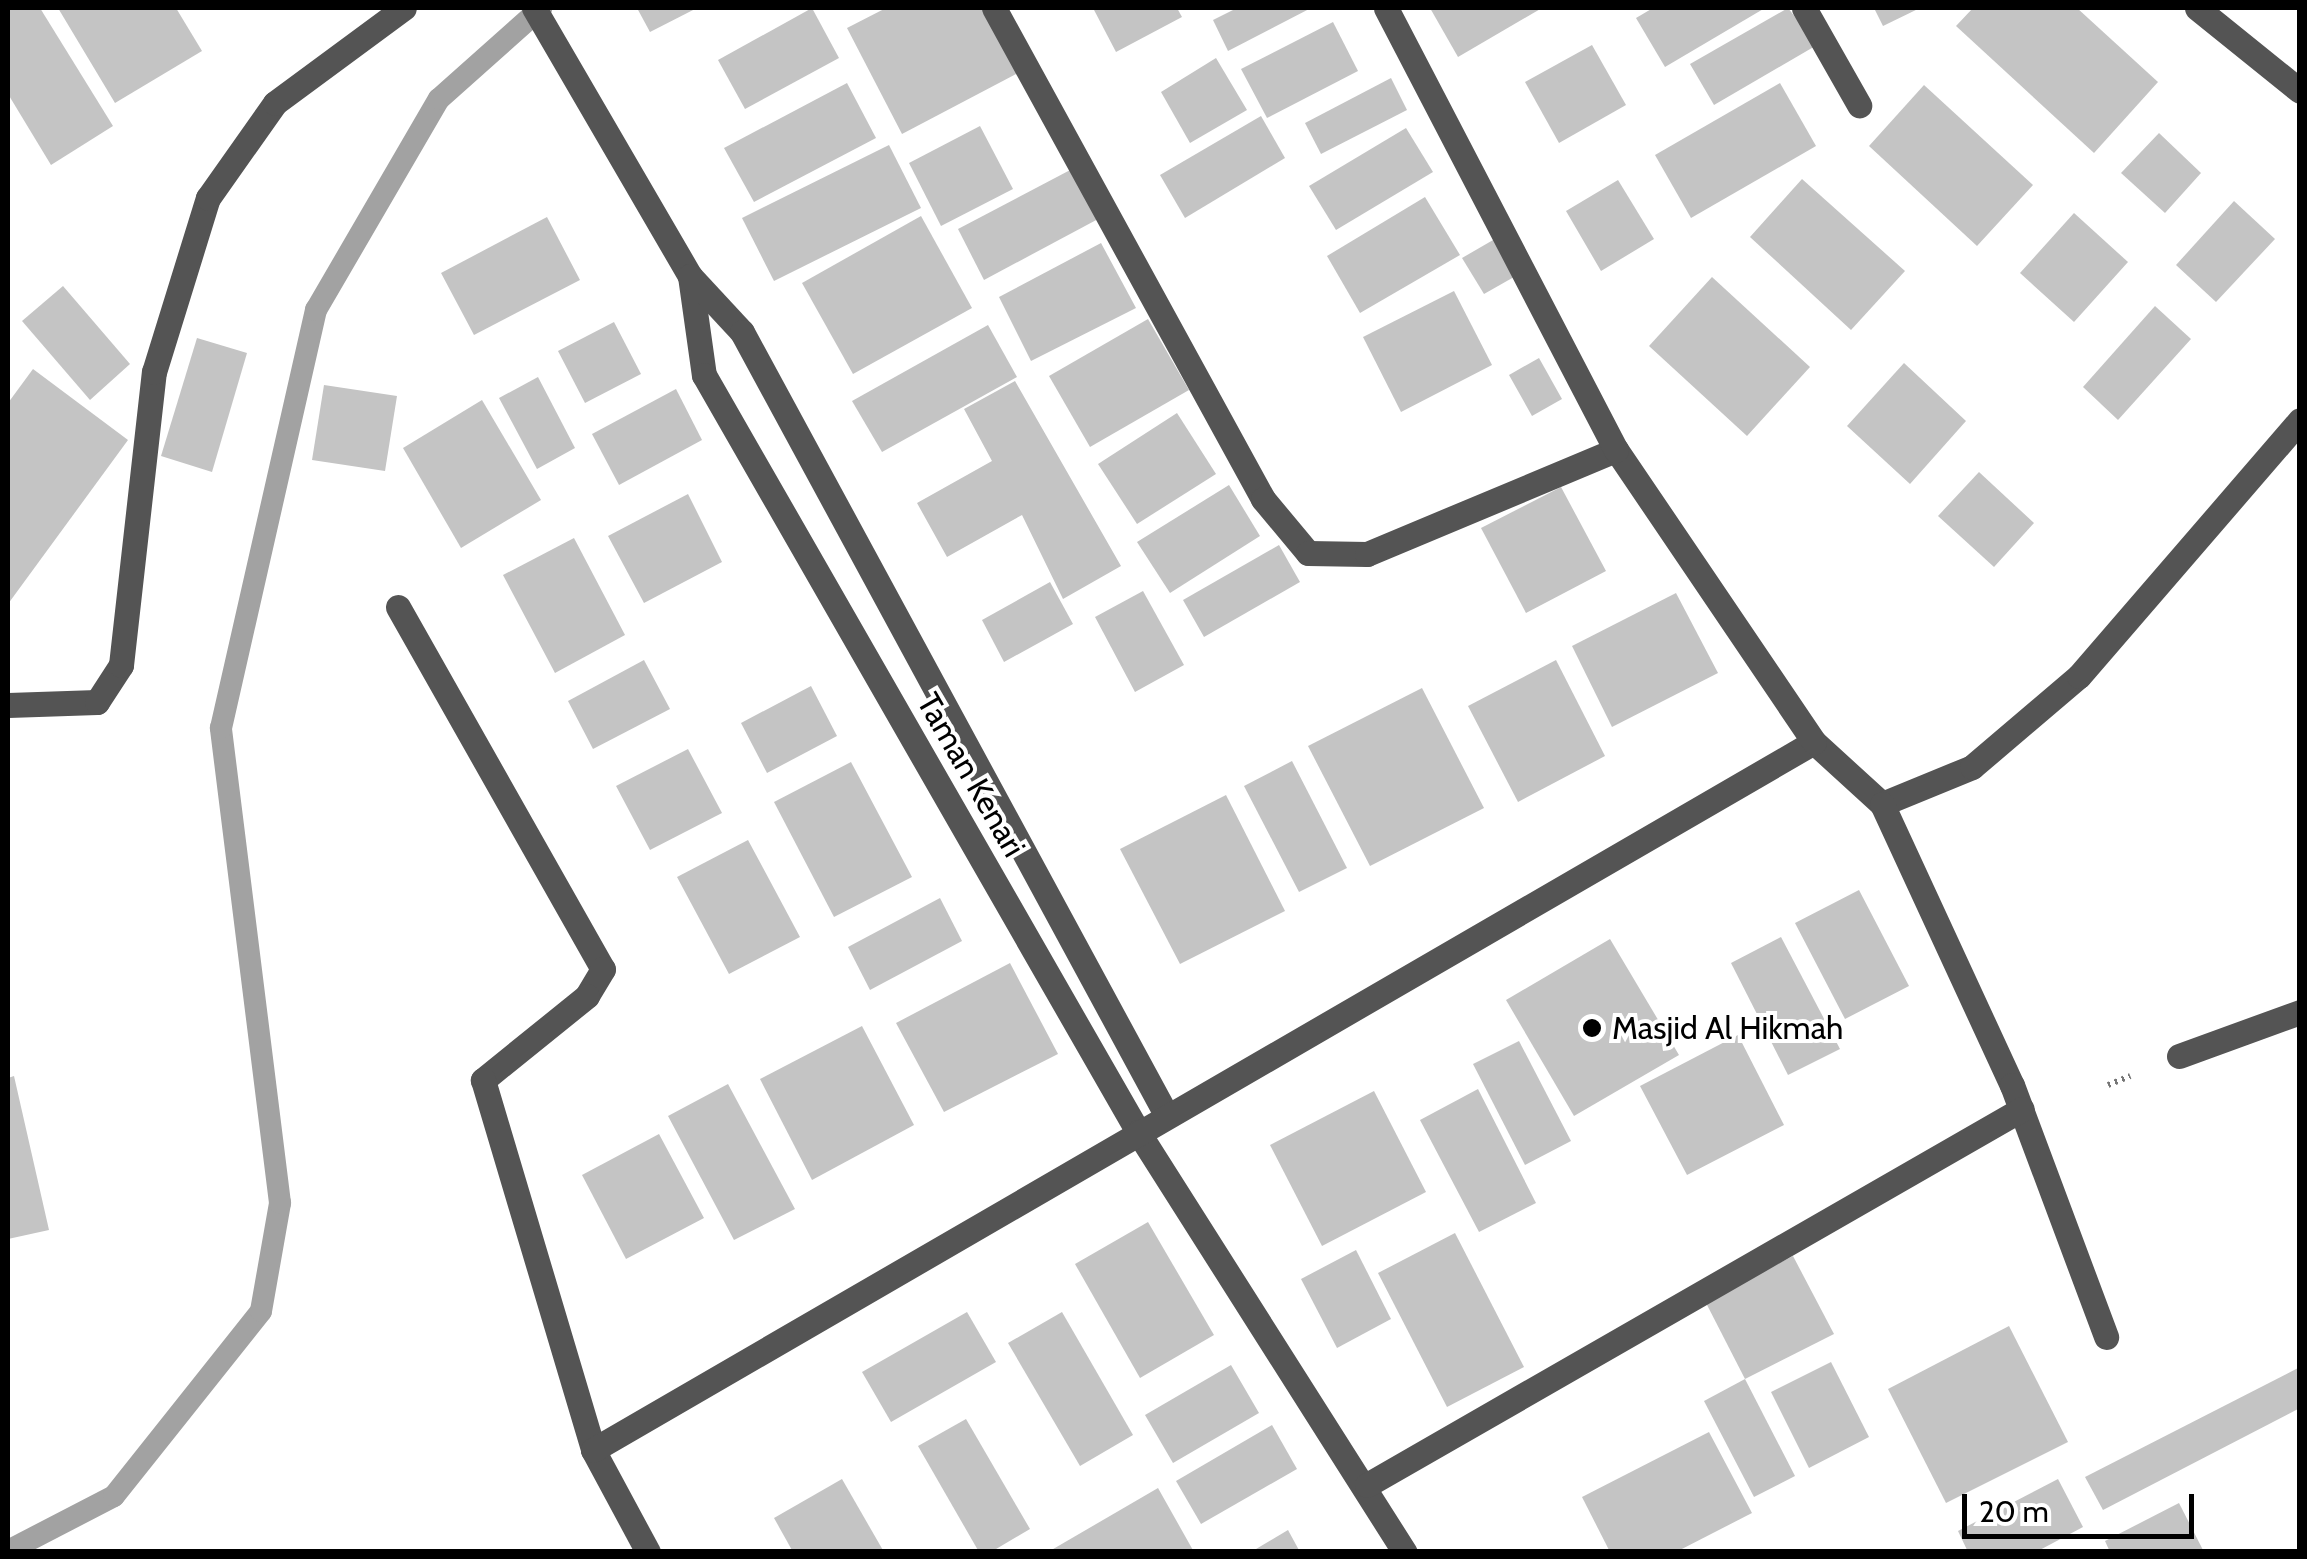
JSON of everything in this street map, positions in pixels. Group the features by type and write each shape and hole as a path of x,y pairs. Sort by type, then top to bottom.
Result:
{"street":[{"path":"8,705 96,702 122,665 154,372 208,198 275,103 404,8"},
{"name":"Taman Kenari","path":"534,8 690,276 704,375 1138,1132 1367,1485 1405,1552"},
{"path":"994,8 1262,499 1308,553 1367,554 1616,450"},
{"path":"1386,8 1616,450 1814,742 1882,804 2022,1110 2106,1337"},
{"path":"1804,8 1859,104"},
{"path":"2197,8 2300,91"},
{"path":"690,276 742,332 1167,1116"},
{"path":"1882,804 1972,767 2042,709 2300,420"},
{"path":"398,606 603,969 587,996 483,1080 592,1450 648,1552"},
{"path":"592,1450 1814,742"},
{"path":"2179,1056 2300,1012"},
{"path":"1367,1485 2022,1110"}],"building":[{"path":"8,8 40,8 113,126 51,165 8,94"},
{"path":"58,8 176,8 202,51 115,103"},
{"path":"637,8 697,8 650,32"},
{"path":"812,8 839,58 745,109 718,60"},
{"path":"886,8 987,8 1020,72 902,134 847,28"},
{"path":"1093,8 1177,8 1182,17 1116,52"},
{"path":"1237,8 1311,8 1228,51 1213,20"},
{"path":"1430,8 1542,8 1458,57"},
{"path":"1653,8 1765,8 1665,67 1636,18"},
{"path":"1788,8 1817,45 1714,105 1690,64"},
{"path":"1874,8 1920,8 1883,26"},
{"path":"1973,8 2077,8 2158,82 2094,153 1956,26"},
{"path":"1333,22 1358,71 1267,118 1241,69"},
{"path":"1592,45 1626,105 1559,143 1525,82"},
{"path":"1216,58 1247,110 1190,143 1161,92"},
{"path":"1391,78 1407,110 1321,154 1305,123"},
{"path":"847,83 876,138 754,202 724,148"},
{"path":"1780,83 1816,146 1691,218 1655,155"},
{"path":"1924,85 2033,185 1977,246 1869,146"},
{"path":"1261,116 1285,158 1185,218 1160,175"},
{"path":"980,126 1013,189 941,226 909,163"},
{"path":"1406,128 1433,172 1336,230 1309,186"},
{"path":"2159,133 2201,173 2165,213 2121,173"},
{"path":"889,145 921,208 774,281 742,218"},
{"path":"1074,168 1100,218 984,280 958,229"},
{"path":"1802,179 1905,271 1851,330 1750,237"},
{"path":"1618,180 1654,239 1601,271 1566,211"},
{"path":"1425,197 1460,255 1360,313 1327,256"},
{"path":"2234,201 2275,239 2216,302 2176,265"},
{"path":"2074,213 2128,262 2074,322 2020,273"},
{"path":"921,216 972,308 853,374 802,283"},
{"path":"547,217 580,280 474,335 441,273"},
{"path":"1500,236 1521,273 1484,294 1462,258"},
{"path":"1101,243 1136,308 1031,361 999,297"},
{"path":"1712,277 1810,367 1747,436 1649,346"},
{"path":"63,286 130,364 90,400 22,321"},
{"path":"1454,291 1492,365 1401,412 1363,337"},
{"path":"2155,306 2191,339 2118,420 2083,387"},
{"path":"1148,319 1189,390 1090,447 1049,376"},
{"path":"614,322 641,374 585,403 558,351"},
{"path":"988,325 1017,377 882,452 852,401"},
{"path":"197,338 247,353 212,472 161,456"},
{"path":"1539,358 1562,399 1532,416 1509,375"},
{"path":"1904,363 1966,421 1910,484 1847,426"},
{"path":"33,369 128,440 8,604 8,403"},
{"path":"538,377 575,448 537,469 499,398"},
{"path":"1015,381 1121,566 1063,599 1022,515 947,557 917,503 992,461 964,409"},
{"path":"324,385 397,396 385,471 312,460"},
{"path":"676,389 702,440 619,485 592,434"},
{"path":"482,400 541,500 461,548 403,448"},
{"path":"1177,413 1216,474 1137,524 1098,464"},
{"path":"1979,472 2034,523 1994,567 1938,516"},
{"path":"1229,485 1260,536 1170,593 1137,542"},
{"path":"1561,487 1606,571 1526,613 1481,528"},
{"path":"688,494 722,562 644,603 608,536"},
{"path":"574,538 625,635 555,673 503,575"},
{"path":"1279,545 1300,582 1204,637 1183,600"},
{"path":"1050,582 1073,624 1004,662 982,620"},
{"path":"1143,591 1184,665 1135,692 1095,617"},
{"path":"1676,593 1718,673 1612,727 1572,646"},
{"path":"644,660 670,709 593,749 568,701"},
{"path":"1556,660 1605,756 1518,802 1468,706"},
{"path":"811,686 837,736 767,773 741,723"},
{"path":"1422,688 1484,808 1370,866 1308,746"},
{"path":"688,749 722,813 650,850 616,786"},
{"path":"1292,761 1347,868 1299,892 1244,786"},
{"path":"851,762 912,877 834,917 774,802"},
{"path":"1226,795 1285,911 1180,964 1120,849"},
{"path":"748,840 800,937 729,974 677,877"},
{"path":"1859,890 1909,986 1845,1019 1795,923"},
{"path":"940,898 962,941 870,990 848,947"},
{"path":"1781,937 1840,1049 1788,1075 1731,963"},
{"name":"Masjid Al Hikmah","path":"1610,939 1679,1055 1574,1116 1506,1000"},
{"path":"1010,963 1058,1054 944,1112 896,1023"},
{"path":"862,1026 914,1125 812,1180 760,1079"},
{"path":"1738,1035 1784,1125 1687,1175 1640,1086"},
{"path":"1519,1041 1571,1141 1525,1165 1473,1064"},
{"path":"14,1076 49,1230 8,1239 8,1078"},
{"path":"728,1084 795,1209 734,1240 668,1116"},
{"path":"1478,1089 1536,1203 1479,1232 1420,1120"},
{"path":"1374,1091 1426,1192 1322,1246 1270,1145"},
{"path":"659,1134 704,1218 626,1259 582,1175"},
{"path":"1148,1222 1214,1335 1140,1378 1075,1264"},
{"path":"1455,1233 1524,1367 1447,1407 1378,1273"},
{"path":"1356,1250 1391,1319 1337,1348 1301,1279"},
{"path":"1793,1256 1834,1334 1745,1379 1705,1301"},
{"path":"967,1312 996,1362 891,1422 862,1372"},
{"path":"1062,1312 1133,1435 1080,1466 1008,1343"},
{"path":"2009,1326 2068,1442 1946,1503 1888,1389"},
{"path":"1831,1362 1869,1437 1809,1468 1771,1392"},
{"path":"1231,1365 1259,1413 1173,1463 1145,1415"},
{"path":"2300,1367 2300,1408 2103,1510 2085,1477"},
{"path":"1745,1379 1795,1476 1754,1497 1704,1401"},
{"path":"966,1419 1030,1529 991,1552 979,1552 918,1446"},
{"path":"1272,1425 1297,1469 1201,1524 1176,1481"},
{"path":"1709,1432 1752,1513 1676,1552 1610,1552 1582,1497"},
{"path":"842,1479 884,1552 793,1552 774,1518"},
{"path":"2058,1479 2083,1527 2036,1552 1968,1552 1958,1531"},
{"path":"1158,1488 1194,1552 1048,1552"},
{"path":"2179,1503 2204,1552 2110,1552 2105,1541"},
{"path":"1288,1530 1300,1552 1251,1552"}],"waterway":[{"path":"8,1551 114,1496 261,1311 280,1203 221,728 316,310 439,99 541,8"}],"place":[{"name":"Masjid Al Hikmah","path":"1592,1028"}]}
